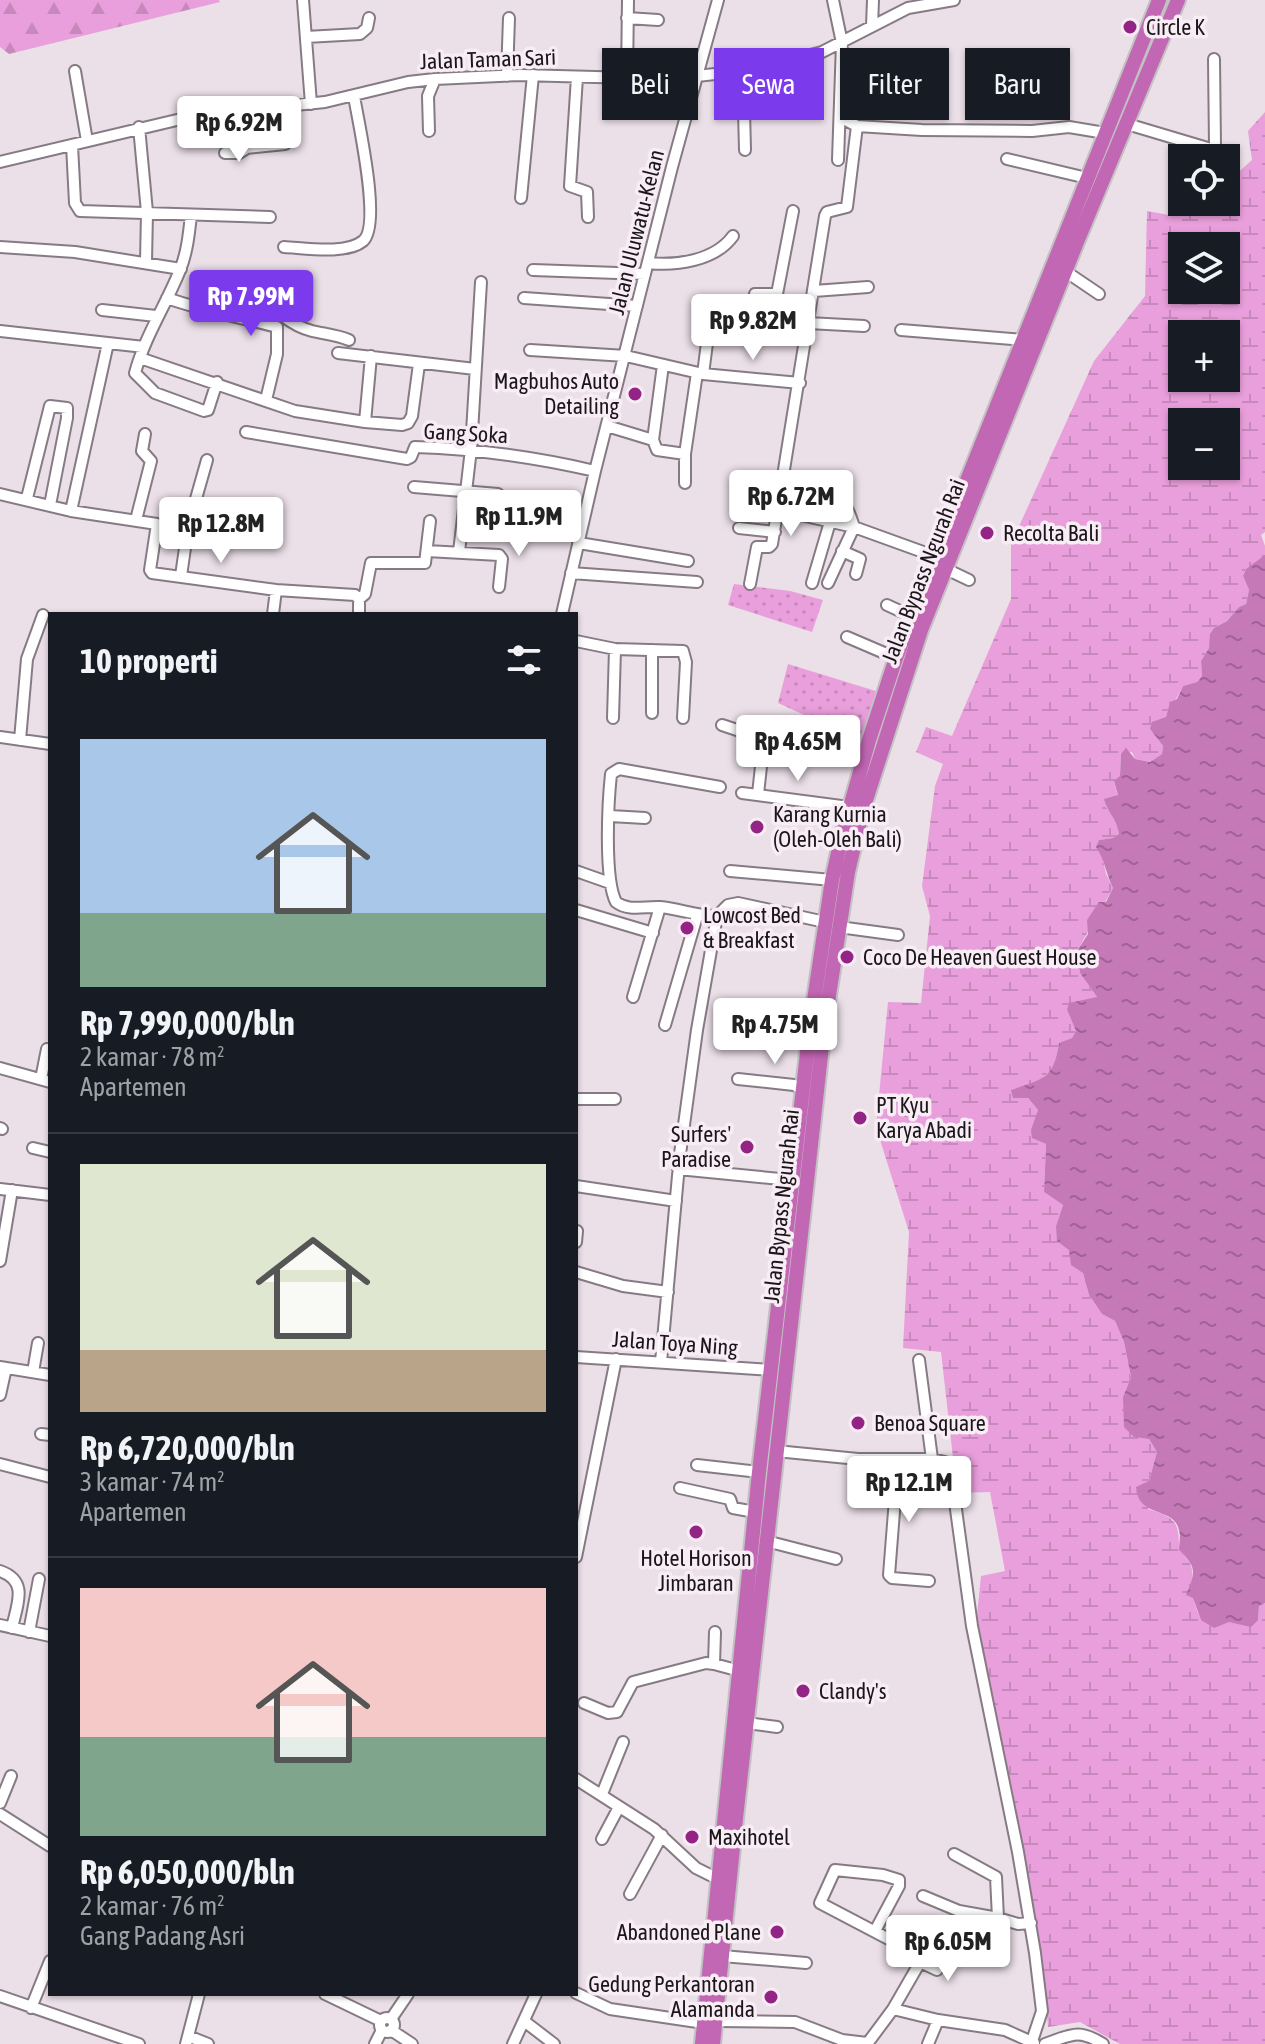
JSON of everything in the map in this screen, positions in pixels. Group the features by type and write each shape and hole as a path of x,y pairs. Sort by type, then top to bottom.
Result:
{"highway":[{"name":"Jalan Bypass Ngurah Rai","path":"702,2044 710,2022 722,1956 740,1671 759,1472 778,1371 822,1042 832,924 832,880 849,807 896,658 913,617 942,563 1065,271 1087,178 1159,0"},
{"name":"Jalan Bypass Ngurah Rai","path":"733,1789 747,1723 776,1451 778,1371 791,1180 802,1089 832,924 863,809 942,563 1025,340 1127,124 1178,0"},
{"name":"Jalan Bypass Ngurah Rai","path":"713,2044 710,2022 718,1879 730,1817"}],"street":[{"path":"303,0 311,104"},
{"path":"627,48 628,0"},
{"name":"Jalan Uluwatu-Kelan","path":"698,76 718,0"},
{"path":"833,0 842,48"},
{"path":"872,26 873,0"},
{"path":"824,50 908,8 954,0"},
{"path":"306,37 360,34 367,28 369,18"},
{"path":"507,76 509,18"},
{"path":"627,18 658,20"},
{"path":"1127,124 1211,149 1215,146 1214,59"},
{"path":"75,71 87,141"},
{"path":"698,76 714,74"},
{"path":"521,198 533,75"},
{"name":"Jalan Taman Sari","path":"0,162 198,115 311,104 435,79 533,75 602,78"},
{"path":"577,77 570,186 588,193 588,217"},
{"path":"429,131 428,96 435,79"},
{"path":"284,247 328,249 351,246 363,241 368,233 370,201 354,96"},
{"path":"239,111 247,148"},
{"path":"838,160 840,117"},
{"name":"Jalan Uluwatu-Kelan","path":"562,612 595,471 686,120"},
{"path":"744,120 745,150"},
{"path":"846,120 857,126 938,131 1069,127 1105,133"},
{"path":"750,584 757,547 771,545 775,532 825,216 827,212 847,207 857,126"},
{"path":"139,127 147,212 146,262"},
{"path":"225,153 285,144"},
{"path":"72,145 75,203 78,209 270,217"},
{"path":"1007,159 1087,178"},
{"path":"685,483 685,454 710,320 747,321 755,294 777,294 793,211"},
{"path":"191,215 181,269 156,316 135,373 160,396 202,411 208,410 217,382"},
{"path":"533,270 647,268 677,264 724,246 733,236"},
{"path":"0,247 75,252 181,269"},
{"path":"1065,271 1099,294"},
{"path":"459,552 471,449 481,282"},
{"path":"235,316 243,295 254,289 276,287"},
{"path":"814,291 868,287"},
{"path":"254,289 291,323 349,340"},
{"path":"167,298 200,310 235,316 278,329 277,354 266,400"},
{"path":"524,298 637,306"},
{"path":"102,310 156,316"},
{"path":"808,323 864,326"},
{"path":"901,330 1025,340"},
{"path":"0,331 108,343 142,352 295,411 365,422 408,423 412,416 419,364"},
{"path":"71,511 108,343"},
{"path":"530,350 626,356 700,373 800,383"},
{"path":"338,353 475,369"},
{"path":"365,422 371,356"},
{"path":"663,365 653,440 657,450 685,454"},
{"path":"27,498 50,406 67,408 50,505"},
{"path":"607,426 653,440"},
{"name":"Gang Soka","path":"246,432 407,459 415,447 471,449 595,471"},
{"path":"136,520 151,461 142,452 145,434"},
{"path":"181,576 188,527 207,460"},
{"path":"782,477 834,488 844,501 854,527 828,583"},
{"path":"414,487 498,494"},
{"path":"0,494 71,511 157,524 152,573 276,590 355,595 359,599 359,612"},
{"path":"744,502 854,527 942,563 969,580"},
{"path":"359,599 365,594 371,563 423,564 430,521"},
{"path":"812,583 830,522"},
{"path":"739,528 775,532"},
{"path":"579,543 688,561"},
{"path":"427,551 501,557 499,587"},
{"path":"842,551 860,559 856,574"},
{"path":"571,573 697,582"},
{"path":"273,612 276,590"},
{"path":"887,605 913,617"},
{"path":"20,740 27,659 43,615"},
{"path":"847,637 896,658"},
{"path":"578,641 615,649 678,650 686,655 683,718"},
{"path":"613,718 615,649"},
{"path":"652,650 652,713"},
{"path":"722,725 764,739 758,794"},
{"path":"0,737 48,744"},
{"path":"717,916 697,916 660,907 621,906 615,900 610,883 611,774 616,769 720,787"},
{"path":"742,793 849,807"},
{"path":"610,816 645,818"},
{"path":"730,871 832,880"},
{"path":"578,872 610,883"},
{"path":"661,1362 678,1169 717,916 728,905 738,903 898,935"},
{"path":"633,997 660,907"},
{"path":"578,911 653,933"},
{"path":"665,1025 697,916"},
{"path":"0,1068 45,1081 47,1049"},
{"path":"738,1079 794,1085 802,1089"},
{"path":"578,1099 615,1099"},
{"path":"33,1148 48,1152"},
{"path":"678,1169 791,1180"},
{"path":"578,1186 676,1201"},
{"path":"0,1261 6,1189 48,1195"},
{"path":"578,1273 623,1286 668,1292"},
{"path":"33,1372 38,1343"},
{"name":"Jalan Toya Ning","path":"578,1357 778,1371"},
{"path":"578,1536 580,1514 616,1359"},
{"path":"919,1360 932,1459"},
{"path":"0,1395 3,1368 48,1375"},
{"path":"776,1451 898,1461 932,1459 944,1461 949,1472 972,1626 1031,1923 1042,2011 1032,2043 1005,2030 938,2020 893,2009"},
{"path":"898,1461 889,1575 892,1578 929,1581"},
{"path":"0,1464 48,1476"},
{"path":"697,1465 759,1472"},
{"path":"680,1488 730,1499 733,1508 755,1512"},
{"path":"766,1541 836,1559"},
{"path":"0,1571 12,1576 18,1584 12,1628"},
{"path":"29,1632 39,1579"},
{"path":"0,1625 48,1636"},
{"path":"714,1664 715,1632"},
{"path":"584,1703 608,1713 617,1712 633,1682 706,1663 740,1671"},
{"path":"747,1723 777,1727"},
{"path":"602,1794 623,1742"},
{"path":"0,1803 11,1776"},
{"path":"578,1780 662,1835 696,1868 718,1879"},
{"path":"602,1839 619,1807"},
{"path":"0,1814 48,1845"},
{"path":"630,1894 662,1835"},
{"path":"954,1854 996,1877 998,1918"},
{"path":"578,1994 610,2009 710,2022 795,2022 842,2040 867,2044 893,2009 923,1957 820,1903 835,1870 899,1879 899,1886 875,1931"},
{"path":"923,1896 959,1911 1018,1924 1031,1923"},
{"path":"920,1962 937,1970 951,1940"},
{"path":"722,1956 806,1963"},
{"path":"31,2008 48,1966"},
{"path":"0,1996 139,2044"},
{"path":"198,1996 187,2040 208,2044"},
{"path":"329,1996 386,2025 412,2044"},
{"path":"375,2044 407,1996"},
{"path":"513,2044 535,1996"},
{"path":"928,2044 938,2020"},
{"path":"524,2021 554,2044"},
{"path":"98,2044 101,2031"},
{"path":"1045,2044 1074,2033 1103,2044"}],"green space":[{"path":"0,0 220,2 9,54 0,47"},
{"path":"1265,112 1265,532 1261,535 1265,557 1246,569 1243,576 1249,590 1246,604 1214,628 1209,648 1201,661 1202,676 1197,682 1183,686 1170,703 1166,717 1150,729 1163,746 1162,754 1150,762 1135,759 1132,752 1121,754 1120,777 1114,782 1118,796 1106,807 1116,818 1119,834 1099,840 1106,874 1113,888 1077,951 1080,973 1097,997 1067,1010 1076,1031 1072,1038 1059,1044 1056,1066 1040,1080 1028,1098 1038,1110 1033,1138 1046,1144 1044,1192 1063,1205 1056,1226 1083,1273 1089,1295 1102,1314 1115,1321 1124,1342 1131,1377 1123,1397 1157,1452 1149,1481 1148,1509 1170,1518 1177,1527 1179,1550 1192,1569 1195,1605 1201,1620 1258,1620 1259,1606 1265,1603 1265,2044 1120,2044 1080,2022 1048,2027 1045,1989 1022,1925 1029,1890 975,1635 981,1576 1005,1571 990,1492 957,1493 941,1352 903,1348 909,1232 876,1127 888,1002 921,1003 930,916 922,886 935,786 943,764 916,752 926,727 952,736 1011,599 1011,544 1094,361 1145,296 1147,211 1168,216 1240,216 1240,171 1252,160 1248,131"},
{"path":"734,584 790,591 823,600 812,632 728,605"},
{"path":"788,664 879,692 866,743 778,703"}],"water":[{"path":"1265,555 1265,1603 1259,1606 1258,1620 1251,1627 1229,1622 1214,1628 1201,1620 1193,1598 1186,1595 1193,1571 1179,1550 1180,1532 1176,1523 1143,1504 1138,1497 1136,1487 1149,1481 1157,1452 1149,1439 1134,1437 1124,1427 1123,1397 1131,1377 1124,1342 1115,1321 1102,1314 1089,1295 1083,1273 1071,1265 1069,1250 1057,1241 1056,1226 1063,1205 1044,1192 1046,1144 1032,1138 1031,1130 1038,1110 1028,1098 1013,1098 1011,1090 1045,1076 1054,1064 1059,1043 1072,1038 1076,1031 1067,1010 1069,1003 1097,997 1080,973 1077,951 1088,934 1087,920 1099,902 1106,902 1113,888 1096,847 1099,840 1119,834 1104,799 1118,795 1114,781 1120,776 1121,754 1126,748 1135,759 1150,762 1162,754 1163,746 1150,729 1152,722 1166,717 1170,702 1177,699 1183,686 1197,682 1202,676 1201,661 1209,648 1210,634 1246,604 1249,590 1243,576 1246,569"}],"place":[{"name":"Circle K","path":"1130,27"},
{"name":"Magbuhos Auto Detailing","path":"635,394"},
{"name":"Recolta Bali","path":"987,533"},
{"name":"Karang Kurnia (Oleh-Oleh Bali)","path":"757,827"},
{"name":"Lowcost Bed & Breakfast","path":"687,928"},
{"name":"Coco De Heaven Guest House","path":"847,957"},
{"name":"PT Kyu Karya Abadi","path":"860,1118"},
{"name":"Surfers' Paradise","path":"747,1147"},
{"name":"Benoa Square","path":"858,1423"},
{"name":"Hotel Horison Jimbaran","path":"696,1532"},
{"name":"Clandy's","path":"803,1691"},
{"name":"Maxihotel","path":"692,1837"},
{"name":"Abandoned Plane","path":"777,1932"},
{"name":"Gedung Perkantoran Alamanda","path":"771,1997"}]}
